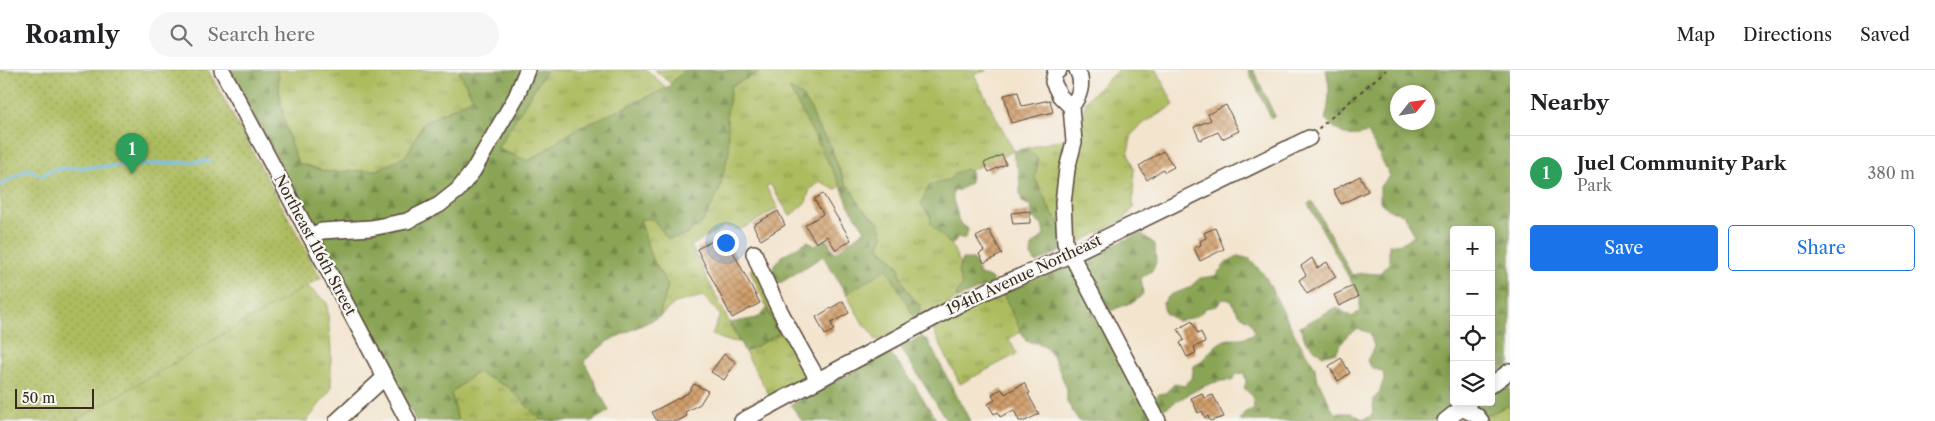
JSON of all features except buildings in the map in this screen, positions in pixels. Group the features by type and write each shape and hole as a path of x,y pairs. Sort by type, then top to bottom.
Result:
{"street":[{"name":"Northeast 116th Street","path":"222,70 408,421"},
{"path":"310,236 322,231 371,228 407,221 439,205 458,190 473,171 516,97 527,70"},
{"path":"1059,70 1055,73 1053,82 1060,96 1071,107 1074,142 1067,169 1063,202 1065,243 1158,421"},
{"path":"1071,107 1078,98 1081,81 1076,70"},
{"name":"194th Avenue Northeast","path":"742,421 971,298 1072,254 1309,138"},
{"path":"754,254 795,339 818,380"},
{"path":"1495,382 1510,372"},
{"path":"337,421 384,377"},
{"path":"1445,421 1465,406"},
{"path":"1467,406 1481,421"}],"path":[{"path":"1309,138 1353,97 1386,70"}],"green space":[{"path":"0,70 208,70 321,278 74,421 0,421"},
{"path":"229,70 277,70 284,118 298,163 328,172 377,170 406,156 423,123 473,98 458,70 546,70 497,149 529,161 575,130 667,88 684,70 765,70 731,86 727,115 729,150 720,189 704,221 686,235 668,239 653,219 640,219 650,255 668,286 659,317 608,341 584,361 609,411 592,421 542,421 508,387 477,372 451,393 458,421 416,421"},
{"path":"277,70 458,70 473,98 423,123 406,156 377,170 328,172 298,163 284,118"},
{"path":"546,70 647,70 667,88 575,130 529,161 496,149"},
{"path":"655,70 684,70 671,84"},
{"path":"765,70 987,70 974,75 1014,151 969,171 955,173 949,180 940,181 921,204 949,243 951,243 960,264 958,271 962,285 956,295 958,298 917,322 920,306 906,288 901,278 899,266 878,245 879,223 860,206 844,181 829,143 817,125 810,107 790,89 841,186 835,190 820,181 810,189 806,202 790,216 770,184 766,187 778,208 740,230 725,226 691,246 739,342 728,341 712,335 720,315 703,296 675,303 659,317 668,286 650,255 640,218 653,219 731,85"},
{"path":"1118,70 1157,70 1174,105 1144,123 1132,134 1128,152 1134,169 1133,209 1123,220 1078,243 1068,204 1086,100"},
{"path":"1248,70 1253,70 1275,116 1271,118"},
{"path":"1326,70 1510,70 1510,365 1495,374 1495,226 1450,226 1450,406 1458,406 1453,410 1435,421 1240,421 1245,412 1254,409 1253,397 1244,388 1246,382 1244,373 1236,374 1232,381 1223,381 1205,386 1160,411 1154,399 1159,394 1165,393 1174,384 1185,386 1192,377 1194,366 1216,345 1225,340 1252,335 1255,332 1251,322 1239,314 1230,300 1222,299 1217,306 1206,308 1196,317 1177,321 1165,313 1163,303 1170,295 1189,288 1200,278 1215,276 1227,262 1238,256 1250,259 1265,276 1296,337 1315,367 1316,376 1334,413 1351,413 1363,419 1372,416 1374,399 1379,393 1384,379 1383,371 1373,369 1367,361 1374,347 1370,333 1359,329 1348,334 1336,352 1322,356 1305,340 1300,327 1336,307 1352,317 1360,311 1360,297 1308,204 1312,201 1352,275 1362,273 1379,274 1389,263 1389,245 1402,243 1414,236 1403,214 1391,211 1380,202 1380,186 1390,176 1368,133 1360,135 1344,134 1325,119 1329,101"},
{"path":"789,88 801,95 810,107 817,126 829,143 844,181 860,206 879,223 884,235 878,246 899,266 901,278 906,288 920,306 917,322 887,270 846,294 823,256 774,287 770,283 771,274 777,261 808,241 815,246 826,239 835,253 865,230 849,206 841,186"},
{"path":"1069,138 1061,224 1051,212 1035,178 1038,159 1027,148"},
{"path":"1027,148 1038,159 1035,178 1051,212 1061,224 1061,251 1036,263 1031,255 1032,246 1044,235 1042,225 1032,217 1031,206 1022,202 1018,171 1014,159 1014,151"},
{"path":"966,169 972,173 969,184 959,190 953,190 953,195 958,221 968,229 966,239 957,237 954,243 949,243 931,225 930,215 921,204 929,186 940,181 949,180 955,173"},
{"path":"1140,233 1155,244 1156,262 1153,270 1141,278 1143,294 1135,301 1110,311 1085,266 1088,257"},
{"path":"963,259 973,259 980,275 991,278 994,283 958,298 956,295 962,285 958,271"},
{"path":"1060,266 1067,266 1077,274 1154,421 1079,421 1067,402 1067,389 1055,360 1044,345 1026,341 1001,290"},
{"path":"755,268 812,378 772,400 745,352 779,334 750,270"},
{"path":"887,269 917,322 878,340 875,339 869,328 865,327 846,294"},
{"path":"305,284 327,303 331,349 331,389 307,421 68,421"},
{"path":"1001,290 1022,331 1009,339 1017,354 960,384 933,330 934,327"},
{"path":"767,309 779,334 745,352 730,323 757,318"},
{"path":"921,336 928,341 970,421 947,421 901,348"},
{"path":"890,352 914,384 937,421 802,421 791,405"},
{"path":"477,372 508,387 542,421 458,421 451,393"},
{"path":"1510,378 1510,405 1484,416 1470,408 1472,406 1495,406 1495,388"},
{"path":"1510,405 1510,421 1487,421 1484,416"}],"waterway":[{"path":"0,185 28,169 41,175 56,169 210,161"}],"place":[{"name":"Juel Community Park","path":"132,174"}]}
